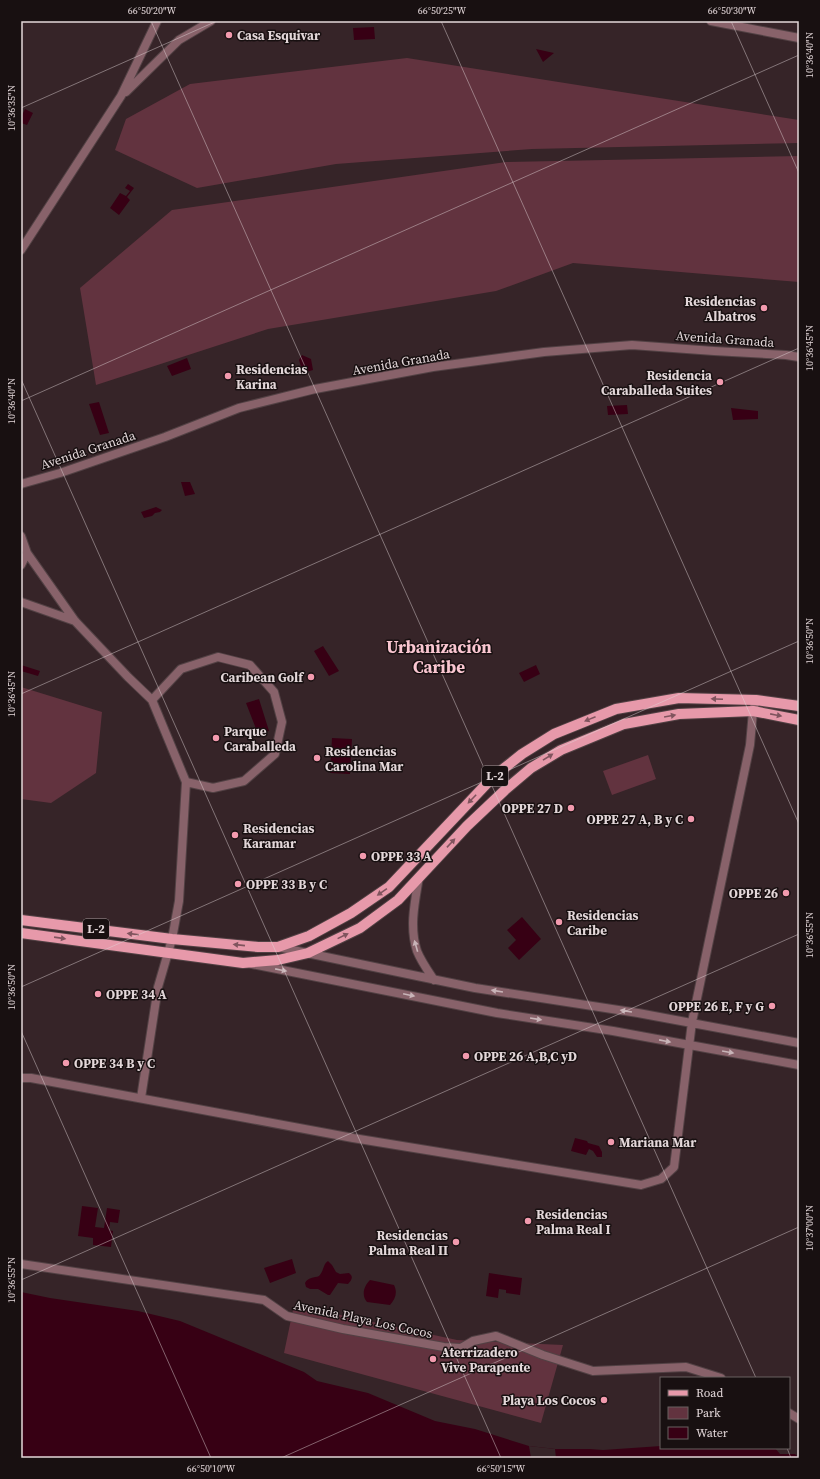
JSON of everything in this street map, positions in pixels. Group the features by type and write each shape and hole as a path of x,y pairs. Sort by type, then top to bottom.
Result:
{"main road":[{"name":"L-2","path":"21,920 172,938 258,947 278,947 309,936 351,913 389,887 494,777 522,754 554,734 616,709 679,698 756,700 799,706"},
{"name":"L-2","path":"21,933 243,963 278,960 308,953 360,928 398,900 467,826 505,790 531,768 561,750 624,724 679,714 753,711 799,720"}],"street":[{"path":"21,250 121,96 157,21"},
{"path":"121,96 179,40 211,21"},
{"path":"711,21 799,38"},
{"name":"Avenida Granada","path":"21,484 60,473 165,437 239,408 315,389 433,367 544,352 632,345 799,357"},
{"path":"21,536 27,553 75,621 152,700 186,782 179,901 172,938 158,987 140,1098"},
{"path":"21,565 27,553"},
{"path":"21,602 75,621"},
{"path":"152,700 181,669 218,657 250,665 274,692 282,722 275,754 244,781 214,788 186,782"},
{"path":"21,1078 31,1078 353,1138 641,1185 661,1179 674,1168 692,1022 750,745 753,711 756,700"},
{"path":"419,877 413,910 412,927 420,958 434,980"},
{"path":"278,947 475,988 692,1022 799,1044"},
{"path":"243,963 497,1013 613,1031 799,1064"},
{"name":"Avenida Playa Los Cocos","path":"21,1264 264,1300 287,1316 343,1329 444,1347 461,1348 473,1341 496,1336 543,1355 593,1371 686,1367 718,1377"},
{"path":"790,1414 799,1419"}],"green space":[{"path":"407,58 799,120 799,143 532,149 336,164 197,188 115,150 126,119 190,84"},
{"path":"799,156 799,282 573,263 496,291 268,329 96,385 80,288 172,210 506,162"},
{"path":"21,687 102,712 96,773 51,803 21,799"},
{"path":"648,755 656,779 612,795 603,771"},
{"name":"Aterrizadero Vive Parapente","path":"294,1305 457,1340 563,1345 541,1423 284,1353"}],"water":[{"path":"374,27 375,39 354,40 353,28"},
{"path":"536,49 554,53 543,62"},
{"path":"25,109 33,113 27,125 21,123 21,117"},
{"path":"128,184 134,188 127,197 130,200 119,215 110,208 120,193 126,196 130,191 125,188"},
{"path":"302,355 311,359 313,370 303,373 299,360"},
{"path":"187,358 191,369 172,376 167,366"},
{"path":"99,402 109,433 100,435 89,404"},
{"path":"627,405 628,414 608,415 607,406"},
{"path":"731,408 758,411 758,419 733,420"},
{"path":"181,482 190,482 195,494 185,496"},
{"path":"156,507 162,510 152,516 144,518 141,512"},
{"path":"323,646 339,671 329,676 314,651"},
{"path":"21,665 40,671 38,676 21,671"},
{"path":"536,665 540,674 524,682 519,673"},
{"path":"259,699 269,731 258,734 246,703"},
{"path":"332,738 352,739 350,774 330,773"},
{"path":"522,917 541,939 519,960 508,948 516,940 507,930"},
{"path":"575,1138 599,1146 602,1152 602,1157 597,1157 593,1151 589,1149 586,1155 571,1151"},
{"path":"82,1206 98,1208 95,1227 104,1228 107,1208 120,1210 118,1223 110,1222 109,1230 113,1231 111,1247 93,1245 93,1238 78,1236"},
{"path":"292,1259 296,1273 270,1283 264,1268"},
{"path":"328,1261 336,1272 340,1274 349,1273 352,1276 351,1281 348,1284 338,1283 330,1295 318,1289 310,1289 306,1287 306,1281 319,1276"},
{"path":"489,1273 522,1278 520,1295 506,1293 506,1290 499,1289 498,1298 486,1296"},
{"path":"370,1280 394,1285 396,1291 395,1296 390,1305 367,1302 364,1296 364,1291"},
{"path":"21,1292 50,1298 138,1311 180,1321 304,1372 317,1381 368,1393 435,1421 475,1429 529,1446 555,1449 603,1450 660,1446 660,1449 776,1449 780,1454 795,1454 799,1458 21,1458"}],"pier":[{"path":"529,1446 555,1449 556,1458 531,1458"}],"place":[{"name":"Casa Esquivar","path":"229,35"},
{"name":"Residencias Albatros","path":"764,308"},
{"name":"Residencias Karina","path":"228,376"},
{"name":"Residencia Caraballeda Suites","path":"720,382"},
{"name":"Caribean Golf","path":"311,677"},
{"name":"Parque Caraballeda","path":"216,738"},
{"name":"Residencias Carolina Mar","path":"317,758"},
{"name":"OPPE 27 D","path":"571,808"},
{"name":"OPPE 27 A, B y C","path":"691,819"},
{"name":"Residencias Karamar","path":"235,835"},
{"name":"OPPE 33 A","path":"363,856"},
{"name":"OPPE 33 B y C","path":"238,884"},
{"name":"OPPE 26","path":"786,893"},
{"name":"Residencias Caribe","path":"559,922"},
{"name":"OPPE 34 A","path":"98,994"},
{"name":"OPPE 26 E, F y G","path":"772,1006"},
{"name":"OPPE 26 A,B,C yD","path":"466,1056"},
{"name":"OPPE 34 B y C","path":"66,1063"},
{"name":"Mariana Mar","path":"611,1142"},
{"name":"Residencias Palma Real I","path":"528,1221"},
{"name":"Residencias Palma Real II","path":"456,1242"},
{"name":"Aterrizadero Vive Parapente","path":"433,1359"},
{"name":"Playa Los Cocos","path":"604,1400"}],"district":[{"name":"Urbanización Caribe","path":"439,657"}]}
